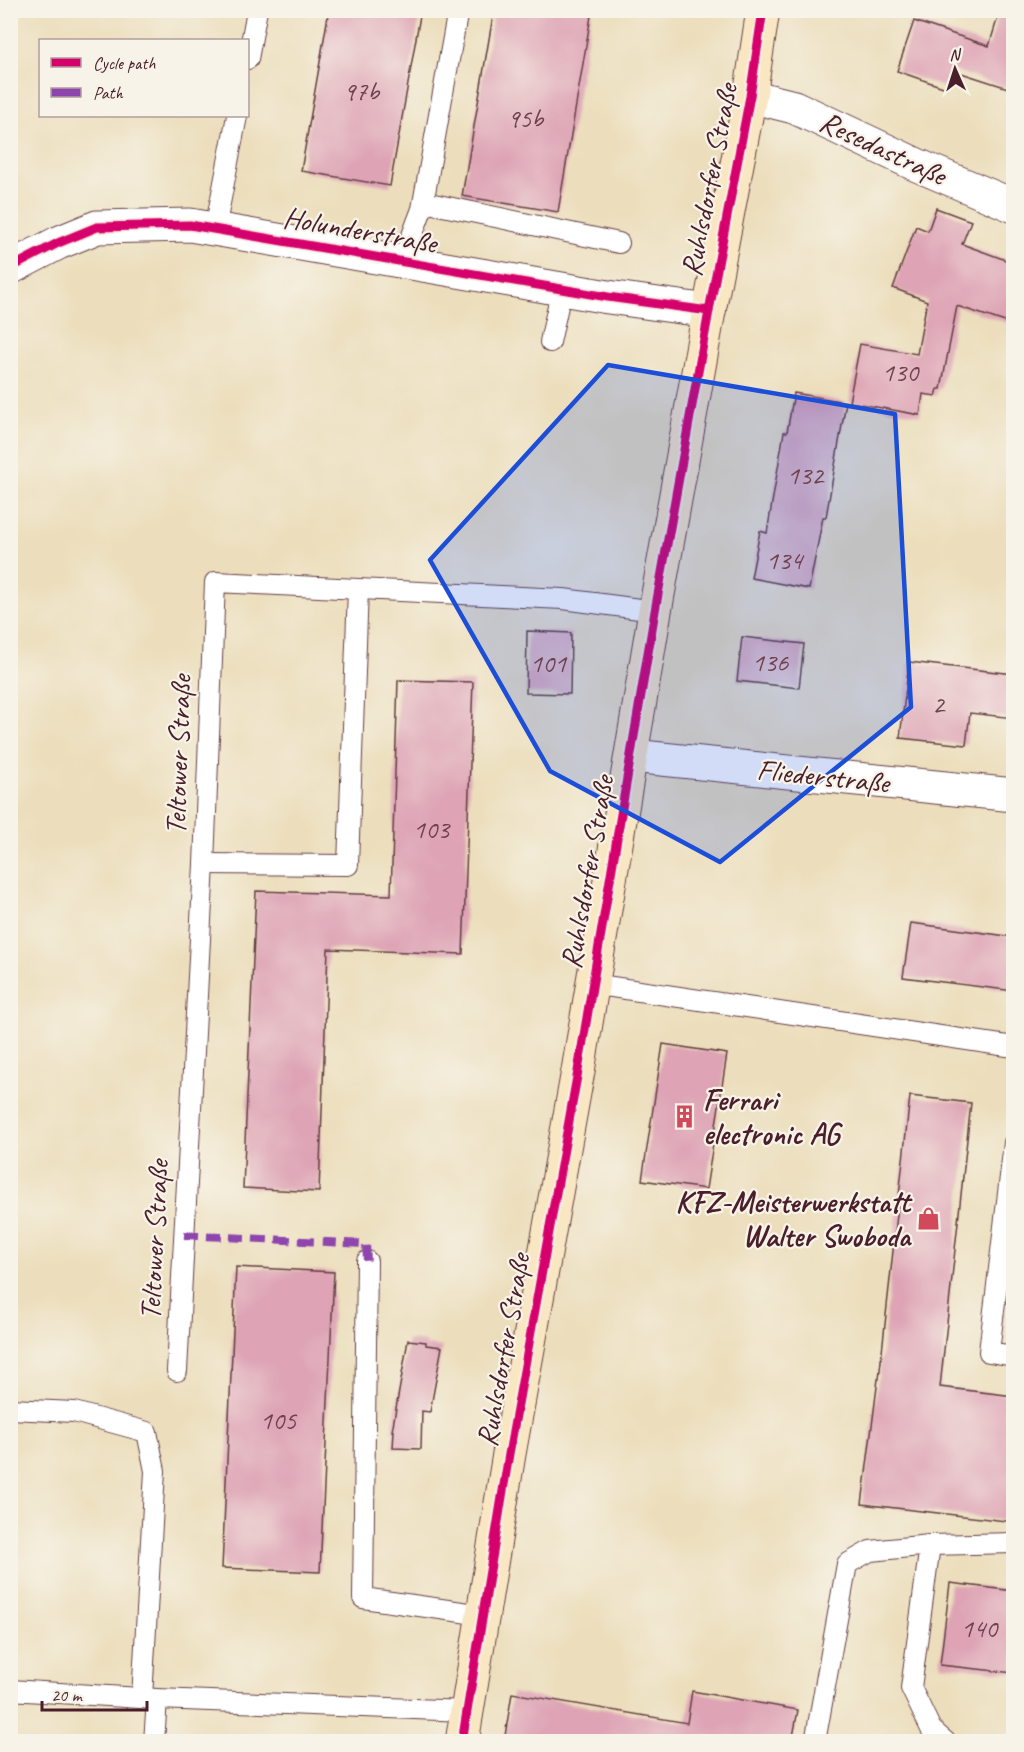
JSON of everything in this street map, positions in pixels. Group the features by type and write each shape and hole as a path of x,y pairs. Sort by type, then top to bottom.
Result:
{"main road":[{"name":"Ruhlsdorfer Straße","path":"464,1726 508,1455 632,756 655,611 708,311 750,96 763,10"}],"street":[{"name":"Resedastraße","path":"750,96 794,107 917,165 1014,206"},
{"name":"Holunderstraße","path":"10,268 58,243 97,227 190,225 708,311"},
{"name":"Fliederstraße","path":"632,756 1014,795"}],"lane":[{"path":"249,54 257,10"},
{"path":"402,262 422,209 458,10"},
{"path":"215,229 237,117"},
{"path":"423,201 619,243"},
{"path":"550,342 562,288"},
{"name":"Teltower Straße","path":"177,1371 204,864 215,582 563,599 655,611"},
{"path":"204,864 348,866 357,589"},
{"name":"Ruhlsdorfer Straße","path":"592,984 1014,1047"},
{"path":"1014,1143 989,1352 1014,1356"},
{"path":"367,1261 363,1598 483,1615"},
{"path":"10,1409 74,1412 147,1432 155,1471 149,1699 154,1742"},
{"path":"815,1742 847,1564 870,1551 930,1545 1014,1544"},
{"path":"930,1545 911,1688 931,1729 946,1742"},
{"path":"10,1690 149,1699 464,1726"}],"highlighted area":[{"path":"608,365 895,414 911,707 720,862 550,771 430,560"}],"building":[{"path":"329,10 421,10 390,186 301,171"},
{"path":"494,10 592,10 558,212 462,196"},
{"path":"1000,10 1014,10 1014,90 952,70 946,88 897,71 914,21 989,46"},
{"path":"936,208 971,221 962,244 1014,263 1014,325 957,306 941,389 938,389 936,396 923,394 920,415 849,402 860,344 917,354 927,301 893,288 916,226 928,231"},
{"path":"794,393 846,402 826,517 823,517 809,589 751,578 760,531 767,533 784,432 787,432"},
{"path":"527,631 571,633 570,694 526,693"},
{"path":"742,637 804,644 799,688 737,681"},
{"path":"909,662 1014,674 1014,718 970,713 966,745 900,738"},
{"path":"398,680 473,682 463,954 328,949 319,1192 243,1188 256,891 391,895"},
{"path":"911,923 1014,937 1014,991 903,977"},
{"name":"Ferrari electronic AG","path":"663,1044 727,1054 706,1189 642,1180"},
{"path":"910,1096 971,1103 940,1387 1014,1396 1014,1522 862,1504 879,1379"},
{"path":"236,1267 334,1272 320,1572 222,1568"},
{"path":"408,1340 442,1347 430,1412 422,1411 421,1449 393,1448 394,1431 392,1431"},
{"path":"950,1583 1014,1591 1014,1673 940,1665"},
{"path":"692,1691 798,1710 792,1742 504,1742 512,1693 687,1723"}],"marked path":[{"path":"184,1235 366,1244 367,1261"}],"cycle path":[{"path":"462,1742 509,1454 578,1071 655,611 750,96 763,10"},
{"path":"10,268 58,243 97,227 190,225 608,297 709,311"}],"place":[{"name":"Ferrari electronic AG","path":"685,1117"},
{"name":"KFZ-Meisterwerkstatt Walter Swoboda","path":"928,1219"}]}
